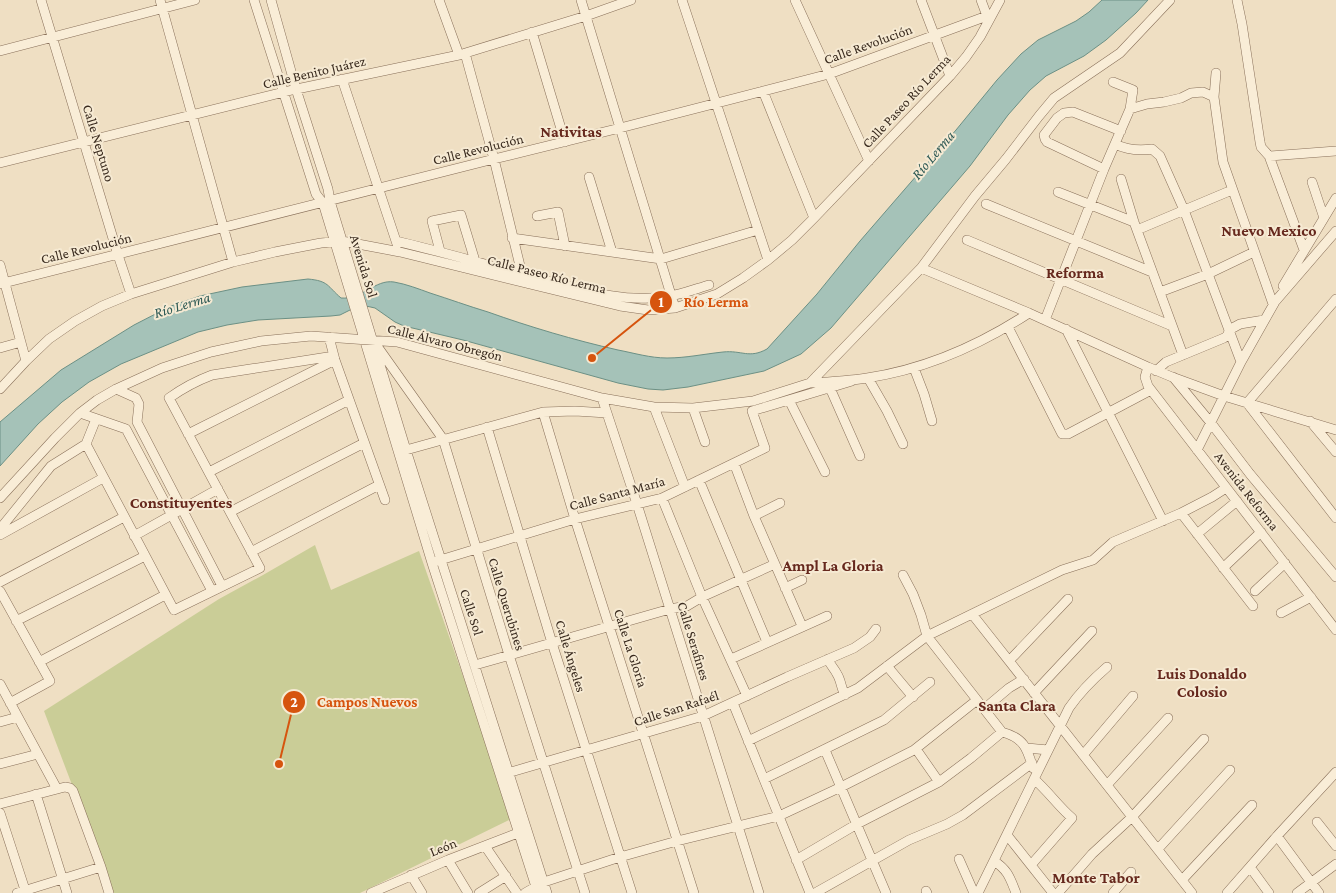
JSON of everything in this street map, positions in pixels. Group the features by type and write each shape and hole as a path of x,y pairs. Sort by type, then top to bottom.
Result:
{"street":[{"name":"Calle Neptuno","path":"41,0 118,255 132,294"},
{"path":"0,51 161,4 195,0"},
{"path":"254,0 316,194 327,202"},
{"path":"271,0 296,89 328,189 327,202"},
{"path":"439,0 462,54 494,159 522,274"},
{"path":"581,0 675,308"},
{"name":"Calle Benito Juárez","path":"0,162 283,92 462,54 586,16 631,0"},
{"path":"682,0 768,260"},
{"path":"795,0 869,161"},
{"path":"921,0 950,76"},
{"path":"981,0 989,17"},
{"name":"Calle Paseo Río Lerma","path":"0,389 49,340 75,321 102,306 132,294 233,262 274,252 339,241 400,252 620,306 648,310 675,308 717,294 768,260 792,240 869,161 966,57 1000,0"},
{"path":"810,383 921,268 969,203 1054,98 1120,53 1170,0"},
{"path":"1237,0 1261,147 1269,156 1304,250"},
{"path":"161,4 233,262"},
{"name":"Calle Revolución","path":"2,284 829,74 934,35 989,17"},
{"path":"532,32 565,142"},
{"path":"1216,73 1214,96 1223,162 1273,304"},
{"path":"342,79 397,243 626,298 672,297 709,285"},
{"path":"1045,320 1130,108 1133,90 1113,82"},
{"path":"763,91 814,218"},
{"path":"1130,108 1181,98 1192,93 1203,92 1214,96"},
{"path":"1104,169 1047,142 1044,135 1057,118 1064,113 1073,112 1120,131"},
{"path":"1115,144 1124,149 1139,151 1152,149 1160,156 1184,210 1241,362"},
{"path":"1269,156 1336,151"},
{"path":"589,177 612,252"},
{"path":"1121,179 1183,356"},
{"path":"1312,182 1324,218"},
{"path":"1058,192 1136,226 1184,210 1232,190"},
{"path":"1197,450 1264,320 1336,198"},
{"name":"Avenida Sol","path":"327,202 367,335"},
{"path":"986,204 1152,272"},
{"path":"537,216 558,212 565,246"},
{"path":"440,252 432,222 460,215 475,261"},
{"path":"512,238 660,260 758,230"},
{"path":"1273,304 1336,231"},
{"path":"967,240 1172,326"},
{"path":"1160,292 1208,274 1254,252"},
{"path":"0,265 2,284 26,361"},
{"path":"921,268 1030,313 1172,377 1224,396 1336,430"},
{"path":"1247,403 1336,298"},
{"path":"825,472 789,400 852,380 914,368 962,351 1030,313"},
{"path":"1152,369 1222,340 1228,335 1229,330 1240,324 1264,320"},
{"path":"1008,327 1061,432 1064,434 1068,434 1151,390"},
{"path":"1066,329 1163,521"},
{"name":"Calle Álvaro Obregón","path":"0,498 55,438 80,413 97,400 162,368 211,352 261,341 311,336 367,335 602,398 654,407 693,408 753,401 810,383 852,380"},
{"name":"Calle Querubines","path":"367,335 443,439 476,550 585,893"},
{"name":"Calle Sol","path":"367,335 406,450 437,562 475,665 505,774"},
{"name":"Calle Sol","path":"367,335 539,887 547,893"},
{"path":"329,337 334,358 385,500"},
{"path":"0,348 21,342"},
{"path":"188,434 334,358"},
{"path":"86,444 174,610 260,568 170,398 196,381 212,375 334,358"},
{"path":"914,368 932,421"},
{"name":"Avenida Reforma","path":"1152,369 1146,372 1146,384 1336,630"},
{"path":"1172,377 1336,577"},
{"path":"868,378 903,444"},
{"path":"830,388 860,456"},
{"path":"116,389 136,398 139,404 136,422 222,586"},
{"name":"Calle Serafines","path":"602,398 759,893"},
{"path":"209,472 349,400"},
{"name":"Calle Santa María","path":"437,562 575,519 662,498 765,448 752,411 789,400"},
{"path":"1247,403 1336,518"},
{"path":"654,407 685,487"},
{"path":"693,408 706,442"},
{"path":"406,450 542,412 575,411 607,413"},
{"name":"Calle La Gloria","path":"542,412 694,893"},
{"path":"80,413 126,429 212,591"},
{"path":"0,529 51,466 86,444 96,419"},
{"path":"1309,421 1336,452"},
{"path":"126,429 136,422"},
{"name":"Calle Ángeles","path":"487,427 552,643 632,893"},
{"path":"230,512 364,443"},
{"path":"734,464 754,516 802,626"},
{"path":"0,535 104,478"},
{"path":"699,480 767,642"},
{"path":"251,552 379,485"},
{"path":"748,741 858,688 927,636 1068,568 1093,560 1113,542 1181,513 1212,498 1226,488"},
{"path":"134,536 218,489"},
{"path":"662,498 702,597 747,696"},
{"path":"1197,534 1237,501"},
{"path":"754,516 780,503"},
{"path":"1181,513 1253,606"},
{"path":"0,582 124,517"},
{"path":"1223,568 1262,532"},
{"path":"16,621 145,556"},
{"path":"1255,591 1285,562"},
{"path":"475,665 670,609 687,606 702,597 775,564"},
{"path":"903,575 916,601 927,636 1002,732 1016,738 1027,748 1032,763 1033,780"},
{"path":"785,588 802,580"},
{"path":"0,591 50,681 10,703"},
{"path":"39,662 166,595"},
{"path":"1281,613 1311,597"},
{"path":"1009,662 1068,599"},
{"path":"972,614 1192,893"},
{"path":"730,659 826,616"},
{"name":"Calle San Rafaél","path":"505,774 703,716 854,648 870,637 876,630"},
{"path":"1034,693 1092,630"},
{"path":"828,659 839,678 845,695"},
{"path":"887,666 913,697"},
{"path":"978,893 1069,708 1079,693 1107,667"},
{"path":"984,709 1009,688 1024,679"},
{"path":"764,779 884,720 930,682"},
{"path":"0,684 56,789"},
{"path":"1083,755 1133,696"},
{"path":"525,893 577,870 677,840 779,816 916,749 977,700"},
{"path":"733,703 810,893"},
{"path":"0,722 18,718"},
{"path":"1107,786 1168,718"},
{"path":"796,860 857,824 939,782 1002,732"},
{"path":"1058,893 1092,854 1132,817 1204,739"},
{"path":"1027,748 1048,750"},
{"path":"916,749 939,782"},
{"path":"825,750 886,893"},
{"path":"0,764 38,754"},
{"path":"814,893 910,840 964,815 1032,763"},
{"path":"1158,849 1230,770"},
{"path":"1227,893 1335,774"},
{"path":"1015,776 1033,780 1043,787 1056,804 1072,818 1031,865"},
{"path":"0,804 56,789 70,788 73,791 101,866 109,893"},
{"path":"36,794 67,893"},
{"path":"1182,880 1252,805"},
{"path":"0,812 22,892 101,866"},
{"path":"1317,822 1336,846"},
{"name":"León","path":"372,893 411,875 523,831"},
{"path":"1007,835 1053,893"},
{"path":"1277,836 1319,893"},
{"path":"485,846 517,893"},
{"path":"959,859 974,893"},
{"path":"448,860 468,893"},
{"path":"994,861 1003,866 1007,871 1016,893"},
{"path":"1297,893 1336,864"},
{"path":"1250,867 1268,893"},
{"path":"1112,893 1131,872"},
{"path":"411,875 422,893"},
{"path":"479,893 506,876"}],"green space":[{"path":"315,545 331,590 419,551 513,818 360,893 113,893 44,711 219,599"}],"water":[{"path":"1102,0 1148,0 1106,40 1084,56 1046,76 1030,90 1008,115 970,166 831,328 801,354 764,371 688,387 663,390 648,389 618,383 463,340 404,326 375,308 366,306 356,307 340,315 258,320 198,332 121,364 89,382 62,402 38,424 0,466 0,422 61,370 134,325 171,306 200,296 242,287 308,279 324,283 341,298 349,298 381,284 394,282 552,333 642,355 674,358 723,352 750,354 761,352 767,349 817,294 860,241 1021,54 1038,40 1076,21"}],"place":[{"name":"Río Lerma","path":"592,358"},
{"name":"Campos Nuevos","path":"279,764"}],"district":[{"name":"Nativitas","path":"571,131"},
{"name":"Nuevo Mexico","path":"1269,230"},
{"name":"Reforma","path":"1075,272"},
{"name":"Constituyentes","path":"181,502"},
{"name":"Ampl La Gloria","path":"833,565"},
{"name":"Luis Donaldo Colosio","path":"1202,682"},
{"name":"Santa Clara","path":"1017,705"},
{"name":"Monte Tabor","path":"1096,877"}]}
